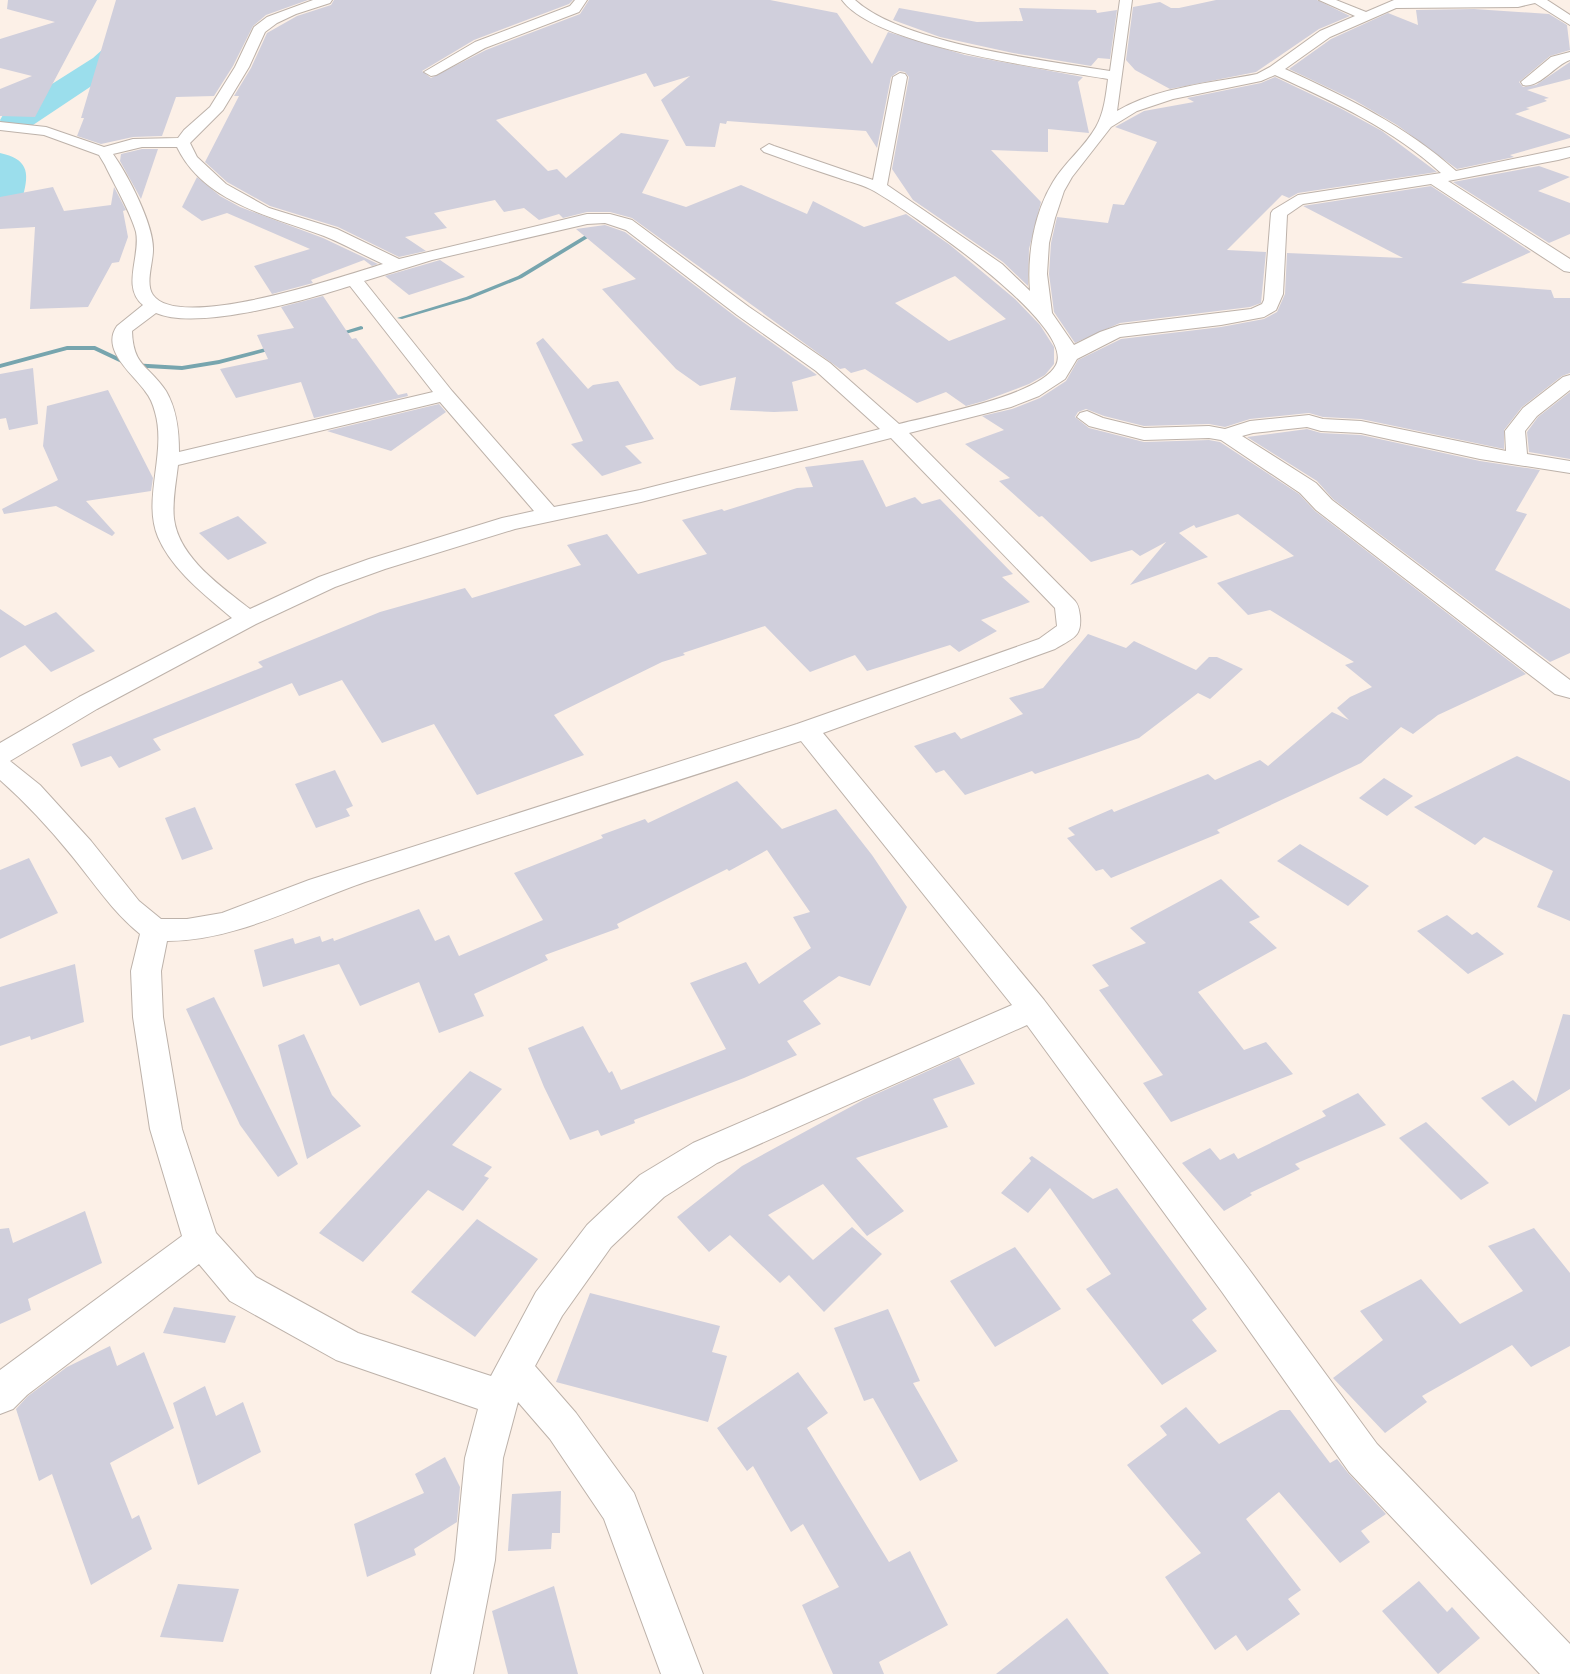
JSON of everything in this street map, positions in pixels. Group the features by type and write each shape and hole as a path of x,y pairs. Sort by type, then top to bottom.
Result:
{"street":[{"path":"182,143 189,133 216,110 242,67 259,30 272,20 326,0"},
{"path":"431,72 461,54 488,42 575,9 581,0"},
{"path":"848,0 864,14 930,39 1015,60 1115,76"},
{"path":"1105,124 1115,76 1126,0"},
{"path":"1325,0 1365,16"},
{"path":"1044,316 1039,302 1042,236 1057,190 1105,124 1118,115 1150,101 1170,95 1250,80 1275,70 1325,34 1394,4 1407,1 1518,3 1531,0"},
{"path":"1539,0 1570,21"},
{"path":"1528,82 1556,60 1570,56"},
{"path":"1275,70 1320,90 1387,126 1434,156 1453,176"},
{"path":"879,188 900,77"},
{"path":"0,126 46,131 104,152 113,165 144,232 145,251 141,286 144,297 155,306 169,312 207,313 298,296 354,280 396,264 587,219 600,218 632,226 743,312 823,367 896,432 1068,606 1069,629 1047,644 806,730 319,887 225,923 188,930 155,930 129,909 81,848 31,792 0,766"},
{"path":"104,152 115,147 137,142 182,143"},
{"path":"182,143 190,159 220,187 263,211 331,233 396,264"},
{"path":"0,755 88,703 248,619 327,582 461,537 548,514 641,496 896,432 1023,396 1052,380 1066,364 1068,356 1063,342 1044,316 996,268 879,188 769,149"},
{"path":"1068,356 1096,340 1121,331 1145,326 1232,318 1267,309 1272,304 1274,294 1279,212 1298,200 1453,176 1570,152"},
{"path":"1432,178 1570,267"},
{"path":"354,280 445,395 548,514"},
{"path":"155,306 137,317 123,330 122,347 130,365 146,381 162,402 169,426 164,523 178,553 206,584 248,619"},
{"path":"1516,459 1515,431 1530,412 1570,381"},
{"path":"168,461 445,395"},
{"path":"1087,417 1096,422 1144,434 1209,432 1225,435 1308,488 1324,505 1564,688 1570,690"},
{"path":"1225,435 1250,427 1309,421 1321,425 1361,427 1516,459 1570,467"},
{"path":"806,730 1033,1009 1236,1280 1363,1458 1570,1674"},
{"path":"155,930 146,971 148,1017 166,1129 201,1242 243,1289 349,1348 506,1384 563,1426 620,1507 682,1674"},
{"path":"452,1674 475,1560 484,1458 506,1384 549,1304 599,1236 652,1186 705,1153 1033,1009"},
{"path":"0,1396 14,1382 201,1242"}],"building":[{"path":"8,0 97,0 35,117 0,116 0,89 32,76 0,68 0,39 55,22 7,9"},
{"path":"116,0 308,0 266,15 253,26 233,66 214,96 176,97 162,136 133,137 101,144 77,136 84,118 81,118"},
{"path":"334,0 573,0 569,4 474,40 422,71 431,78 486,50 580,14 589,0 770,0 837,13 872,64 888,32 965,55 1083,77 1078,82 1089,133 1048,129 1048,152 991,150 1041,202 1029,249 1028,286 1003,262 913,200 892,169 909,77 905,72 899,71 891,77 877,148 866,131 727,121 726,124 720,123 715,147 686,146 661,100 690,76 654,87 646,73 496,120 548,171 557,169 566,178 621,133 669,140 642,193 686,207 741,185 807,214 813,201 864,227 906,214 950,245 1015,299 1040,325 1054,347 1054,364 1045,375 1029,384 984,401 966,406 946,392 917,403 865,369 851,373 845,368 840,369 632,218 610,212 587,212 563,218 559,214 539,220 524,208 504,212 495,200 434,213 447,228 405,237 426,251 399,257 338,227 270,206 227,182 205,162 239,96 234,96 251,68 267,33 297,16 331,5","holes":["955,276 1006,319 949,341 895,303"]},
{"path":"1216,0 1317,0 1350,16 1319,29 1256,72 1170,89 1135,70 1126,60 1133,7 1160,2 1171,8 1179,8"},
{"path":"899,8 977,22 1023,21 1019,8 1096,10 1097,13 1117,10 1110,59 1098,58 1091,66 1013,53 940,37 893,20"},
{"path":"1474,9 1549,14 1567,25 1570,50 1550,56 1519,82 1523,87 1536,85 1570,62 1570,79 1527,90 1549,98 1544,99 1547,101 1526,108 1530,109 1515,114 1570,135 1570,138 1510,155 1514,157 1457,169 1397,125 1354,100 1289,69 1331,39 1388,13 1418,25 1416,10"},
{"path":"1275,77 1340,108 1382,131 1437,172 1298,193 1289,198 1282,195 1227,250 1266,252 1261,303 1250,307 1120,323 1075,343 1054,312 1049,274 1051,243 1057,217 1108,223 1113,204 1124,205 1157,142 1115,127 1144,111 1194,102 1187,98 1261,83"},
{"path":"142,149 158,149 141,199 120,161 121,154"},
{"path":"1539,166 1570,177 1538,191 1570,203 1570,234 1549,243 1453,182"},
{"path":"197,177 220,196 240,207 323,238 378,264 372,266 364,260 311,280 313,283 272,294 254,266 310,249 227,213 202,221 182,207"},
{"path":"1431,186 1531,252 1461,283 1551,290 1554,298 1570,298 1570,373 1562,376 1522,407 1504,430 1504,449 1361,419 1323,417 1309,413 1250,419 1225,427 1209,424 1144,426 1104,416 1086,409 1078,412 1075,417 1089,428 1144,442 1209,440 1220,442 1299,494 1315,511 1526,674 1438,715 1413,734 1401,727 1361,763 1217,830 1220,833 1111,878 1103,869 1096,871 1067,838 1075,835 1068,828 1112,809 1114,812 1208,774 1215,780 1260,760 1268,766 1332,712 1349,720 1337,708 1350,697 1372,687 1345,665 1354,662 1270,610 1248,615 1217,583 1294,556 1238,514 1196,528 1194,525 1179,533 1208,557 1130,585 1166,542 1140,556 1132,550 1091,562 1042,516 1039,517 999,481 1010,478 965,444 1004,430 982,416 1012,409 1040,398 1066,381 1078,360 1121,339 1221,327 1264,319 1277,312 1285,294 1287,253 1403,258 1303,206"},
{"path":"53,187 64,211 111,205 114,187 126,210 123,211 128,237 119,262 112,263 88,307 30,309 35,227 0,229 0,197"},
{"path":"605,225 625,232 736,317 817,375 792,382 798,411 730,410 736,377 700,386 676,369 602,289 636,279 576,229"},
{"path":"440,260 465,277 409,295 385,276"},
{"path":"323,296 352,339 356,338 398,395 407,393 408,396 314,418 301,382 236,398 220,369 268,359 257,335 294,328 281,307"},
{"path":"543,338 588,389 593,385 618,381 654,439 625,446 642,463 602,476 571,444 583,441 536,343"},
{"path":"33,368 38,424 9,430 6,418 0,419 0,374"},
{"path":"108,390 153,478 151,491 86,501 115,533 112,536 56,506 4,514 2,509 58,480 43,446 47,406"},
{"path":"1570,392 1570,459 1529,452 1527,432 1538,417"},
{"path":"439,404 446,412 391,451 327,431"},
{"path":"1307,429 1321,433 1361,435 1480,461 1540,470 1516,511 1527,514 1495,570 1570,609 1570,653 1550,662 1333,499 1317,481 1247,437"},
{"path":"863,460 886,507 915,497 922,504 940,499 1013,574 1002,577 1030,602 981,620 997,631 959,652 950,645 867,671 855,655 810,672 765,626 683,653 685,655 662,662 554,715 584,755 477,795 434,724 382,743 342,680 299,696 292,683 153,739 161,750 119,768 111,756 81,767 72,744 263,667 258,662 380,612 465,588 472,598 581,565 567,545 607,534 638,574 707,554 682,520 722,509 724,511 797,488 813,487 805,467"},
{"path":"238,516 267,543 228,560 199,533"},
{"path":"0,609 25,626 56,612 95,651 51,672 25,645 0,658"},
{"path":"1088,634 1126,648 1134,641 1196,670 1209,657 1217,657 1243,669 1210,699 1198,693 1139,738 1035,774 1032,771 965,795 944,770 936,773 914,746 955,732 961,739 1023,714 1009,698 1043,688"},
{"path":"1517,756 1570,781 1570,921 1537,907 1553,871 1484,837 1475,845 1414,807"},
{"path":"335,770 353,806 346,809 350,816 316,828 295,784"},
{"path":"1384,778 1413,796 1387,816 1359,798"},
{"path":"737,781 782,829 836,809 872,855 907,907 870,986 839,976 803,1001 821,1024 787,1041 797,1055 744,1078 634,1120 635,1123 601,1136 598,1130 570,1140 544,1087 528,1048 583,1026 609,1073 612,1071 621,1090 726,1049 690,983 746,962 759,984 811,948 793,917 810,912 767,850 729,871 727,869 617,924 619,928 545,955 548,960 474,994 484,1016 439,1033 419,982 360,1006 339,964 263,987 254,950 293,938 295,944 320,936 322,942 333,938 334,941 419,909 435,941 449,935 459,956 543,920 514,873 603,838 601,835 645,819 648,823"},
{"path":"195,807 213,849 182,860 165,818"},
{"path":"1300,844 1369,886 1348,906 1277,861"},
{"path":"29,858 58,913 0,939 0,870"},
{"path":"1221,879 1260,917 1249,922 1277,948 1198,992 1244,1050 1266,1042 1293,1074 1171,1122 1143,1083 1163,1075 1099,990 1109,986 1092,965 1146,943 1130,928"},
{"path":"1447,915 1472,935 1477,932 1504,954 1468,974 1417,931"},
{"path":"75,964 84,1022 31,1040 30,1036 0,1046 0,987"},
{"path":"214,997 298,1164 278,1177 240,1125 186,1009"},
{"path":"1563,1014 1570,1015 1570,1089 1509,1126 1481,1098 1513,1080 1536,1102"},
{"path":"304,1034 332,1095 361,1126 307,1159 278,1045"},
{"path":"959,1057 975,1084 933,1099 948,1127 856,1158 904,1211 867,1236 823,1184 768,1215 813,1260 852,1227 882,1254 824,1312 789,1275 780,1283 730,1235 709,1252 677,1217 742,1166 865,1099"},
{"path":"470,1071 502,1089 452,1145 492,1167 484,1176 489,1178 463,1211 428,1190 363,1262 319,1233"},
{"path":"1358,1093 1386,1125 1295,1164 1300,1169 1250,1193 1252,1195 1224,1211 1182,1163 1210,1148 1220,1160 1234,1153 1238,1159 1326,1116 1322,1111"},
{"path":"1426,1122 1489,1183 1461,1200 1399,1138"},
{"path":"1032,1156 1093,1199 1117,1188 1207,1309 1192,1320 1217,1351 1162,1385 1086,1289 1111,1274 1050,1188 1028,1213 1001,1193 1031,1161 1029,1158"},
{"path":"85,1211 102,1263 28,1299 31,1310 0,1324 0,1229 9,1228 13,1243"},
{"path":"477,1219 538,1259 475,1337 411,1292"},
{"path":"1534,1228 1570,1273 1570,1346 1531,1367 1512,1345 1422,1396 1427,1402 1385,1433 1333,1378 1383,1340 1360,1311 1421,1279 1460,1324 1523,1291 1488,1246"},
{"path":"1015,1247 1061,1309 995,1347 950,1281"},
{"path":"590,1293 720,1326 712,1352 727,1356 708,1422 556,1382"},
{"path":"174,1307 236,1316 225,1343 163,1333"},
{"path":"888,1309 920,1381 913,1383 958,1461 920,1481 873,1398 864,1401 834,1328"},
{"path":"110,1346 117,1366 144,1352 174,1428 110,1463 132,1519 139,1515 152,1549 91,1585 52,1474 39,1481 16,1409 28,1396 67,1367"},
{"path":"798,1372 828,1413 807,1428 889,1562 910,1551 948,1625 879,1662 884,1674 833,1674 802,1605 839,1587 803,1524 791,1532 753,1466 747,1471 717,1428"},
{"path":"205,1386 216,1416 243,1402 261,1452 198,1485 173,1403"},
{"path":"1186,1407 1219,1444 1280,1410 1290,1410 1330,1463 1337,1459 1386,1514 1361,1531 1370,1542 1340,1563 1279,1492 1246,1519 1301,1590 1288,1599 1300,1614 1247,1651 1236,1635 1215,1650 1165,1577 1201,1553 1127,1465 1167,1435 1160,1426"},
{"path":"445,1457 460,1487 457,1522 414,1549 416,1555 367,1577 354,1524 424,1493 415,1474"},
{"path":"561,1491 560,1533 552,1533 551,1549 508,1551 512,1494"},
{"path":"1419,1581 1447,1612 1452,1607 1480,1638 1438,1674 1382,1611"},
{"path":"178,1584 239,1589 223,1642 160,1637"},
{"path":"554,1586 578,1674 508,1674 492,1611"},
{"path":"1067,1618 1109,1674 996,1674"}],"waterway":[{"path":"15,122 103,65 133,39 140,27 198,0"},
{"path":"0,163 8,169 10,180 0,214"},
{"path":"400,318 468,298 520,277 594,232"},
{"path":"335,335 361,328"},
{"path":"0,366 67,348 95,348 130,365 182,368 219,362 277,347"}]}
